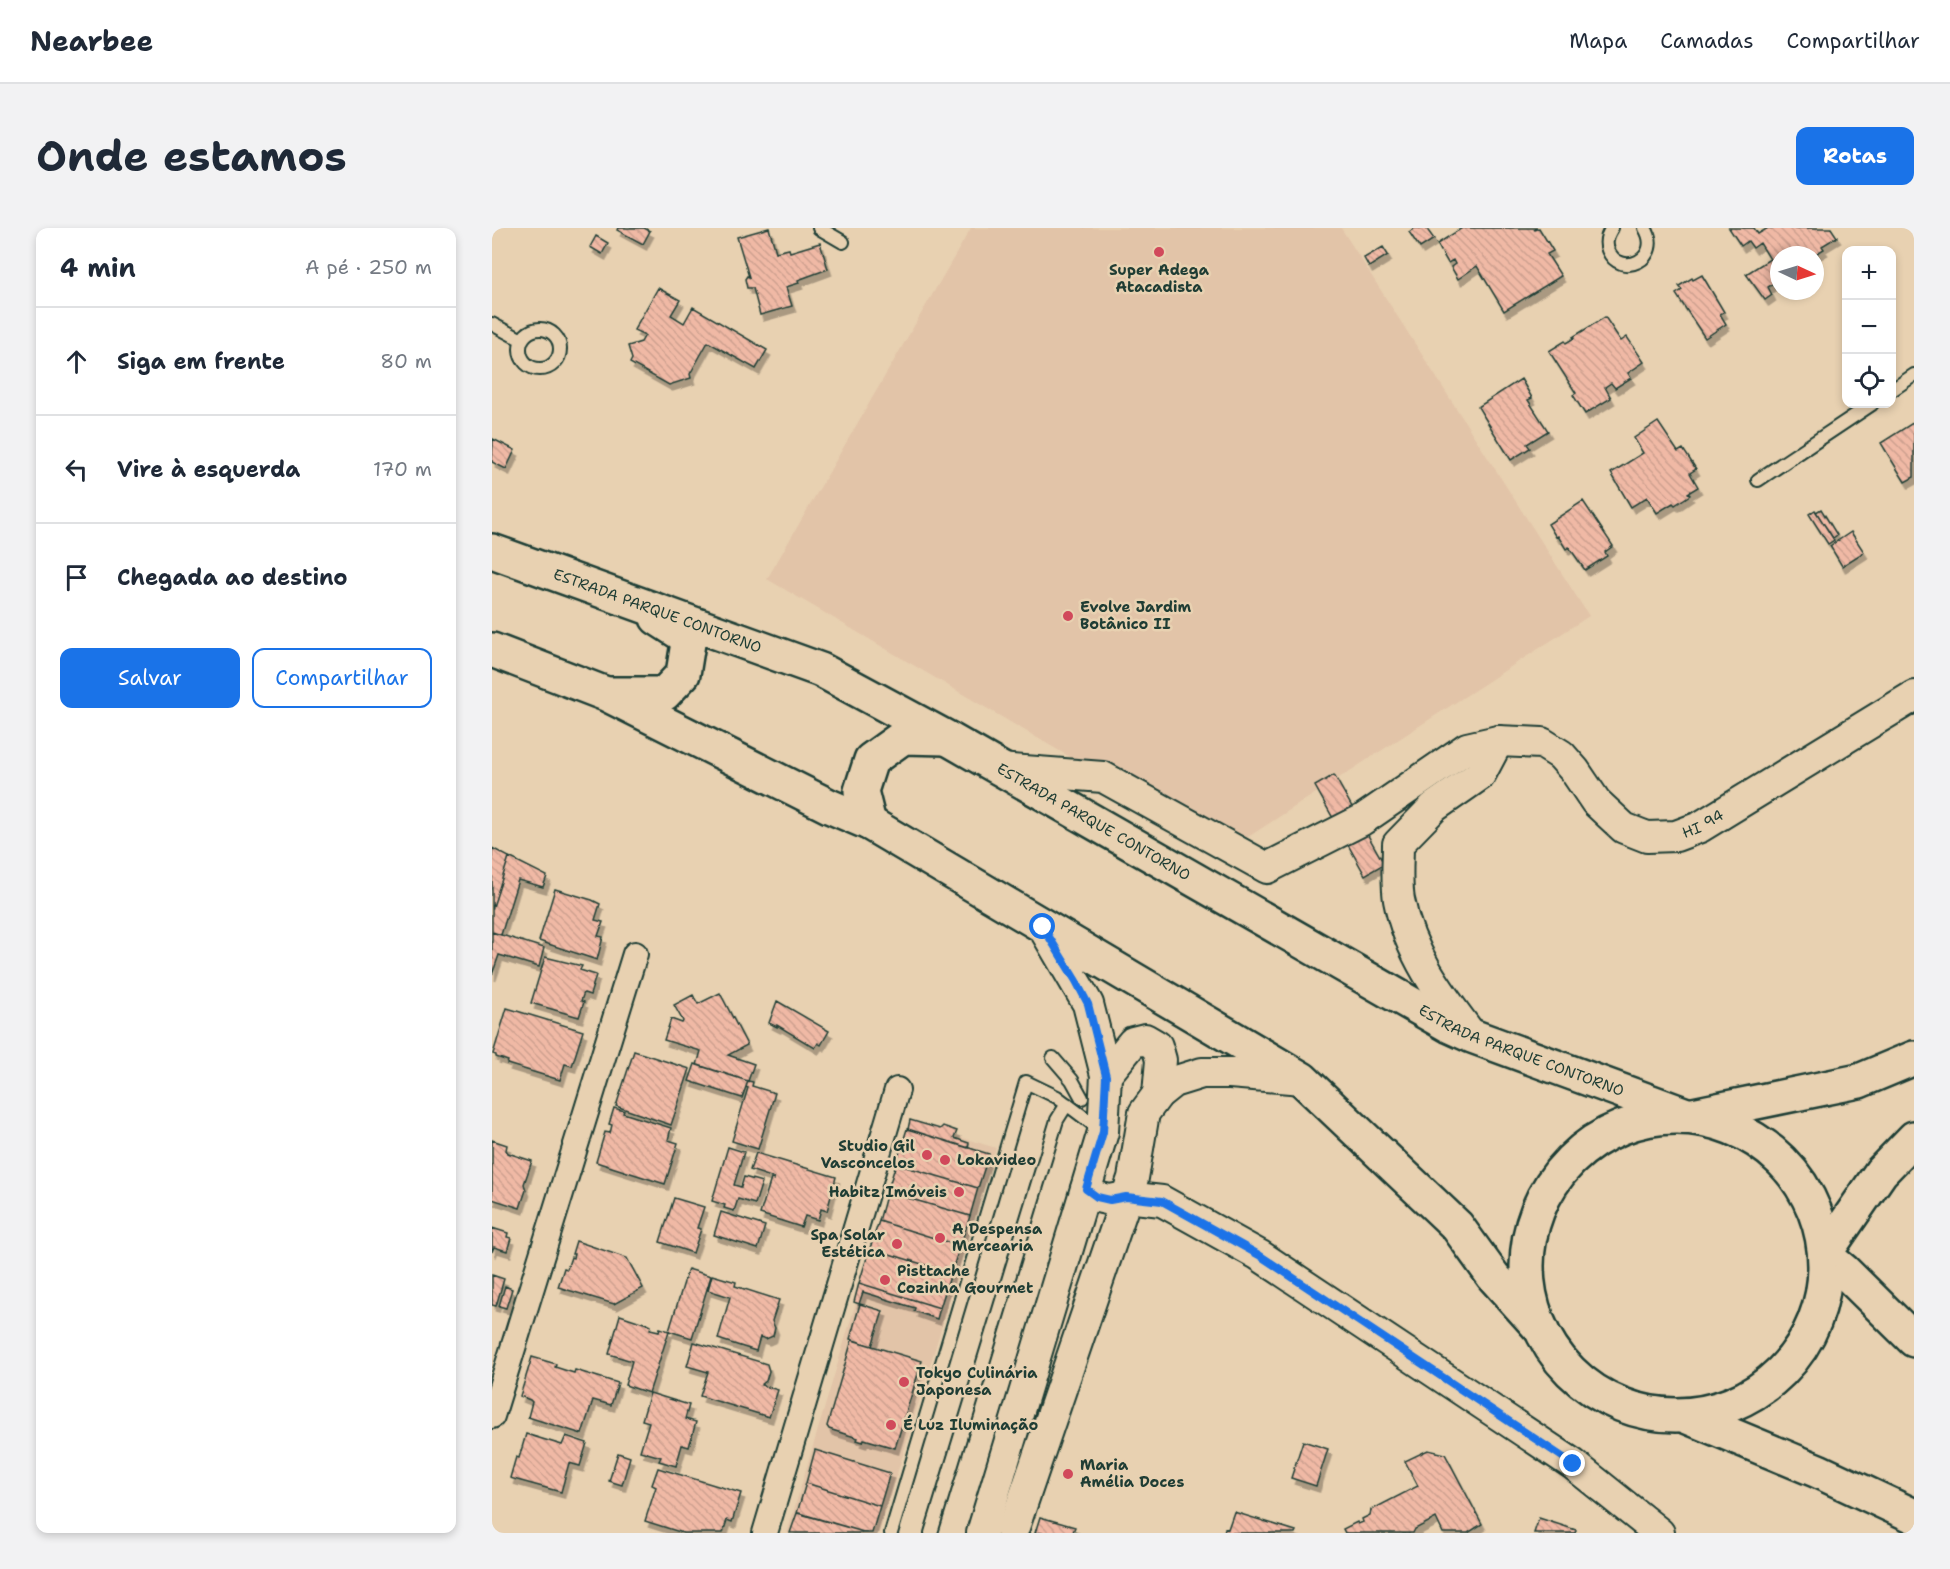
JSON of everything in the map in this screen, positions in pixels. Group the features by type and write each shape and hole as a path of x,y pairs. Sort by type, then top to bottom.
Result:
{"main road":[{"name":"ESTRADA PARQUE CONTORNO","path":"492,551 821,670 947,738 1450,1026 1472,1036 1757,1138 1805,1187 1826,1254"},
{"path":"606,694 664,694 683,674 688,647 687,640 682,634 634,603"},
{"path":"492,650 606,694 829,806 869,823 1302,1079 1457,1226 1493,1275 1538,1326 1564,1367 1601,1397 1643,1414 1688,1417 1818,1471 1914,1516"},
{"path":"869,823 861,791 871,760 903,737 947,738"},
{"path":"1538,1326 1526,1251 1552,1179 1610,1129 1858,1080 1914,1058"},
{"path":"1688,1417 1744,1401 1790,1365 1818,1315 1826,1254 1881,1172 1914,1138"},
{"path":"1826,1254 1914,1340"}],"street":[{"name":"HI 94","path":"999,768 1103,777 1267,868 1362,820 1467,748 1498,741 1542,743 1561,755 1596,802 1624,828 1647,837 1676,836 1700,827 1914,696"},
{"path":"1472,1036 1436,989 1421,964 1407,933 1399,897 1398,844 1434,807 1480,775 1498,741"},
{"path":"982,1533 1103,1132 1088,1004 1043,927"},
{"path":"492,1416 635,954"},
{"path":"1097,1091 1133,1042 1145,1039 1157,1046 1161,1060 1158,1094"},
{"path":"1012,1533 1133,1178 1144,1113 1158,1094 1173,1082 1202,1073 1302,1079"},
{"path":"765,1533 897,1090"},
{"path":"1086,1189 1097,1197 1110,1200 1126,1197 1162,1201 1259,1255 1573,1464 1659,1533"}],"lane":[{"path":"819,228 843,242"},
{"path":"1612,228 1606,239 1610,254 1615,260 1629,264 1642,260 1650,248 1646,228"},
{"path":"492,324 522,340"},
{"path":"1896,387 1914,375"},
{"path":"1758,480 1866,408"},
{"path":"1053,1058 1072,1080 1097,1091"},
{"path":"891,1533 1026,1082 1062,1100 1103,1132"},
{"path":"1062,1100 1097,1091"},
{"path":"931,1533 1058,1120 1062,1100"}],"shaded area":[{"path":"971,228 1341,228 1589,616 1228,850 767,579"},
{"path":"910,1122 996,1148 879,1533 787,1533"}],"building":[{"path":"618,228 644,228 650,231 643,244 617,230"},
{"path":"769,228 776,252 789,249 790,252 820,243 828,269 786,287 792,306 760,315 753,288 747,288 745,279 749,277 737,237"},
{"path":"1415,228 1426,228 1434,239 1420,248 1409,232"},
{"path":"1462,228 1536,228 1534,230 1539,228 1553,251 1547,254 1561,276 1504,311 1477,266 1458,279 1451,267 1455,264 1453,260 1448,263 1437,244"},
{"path":"1729,228 1754,228 1758,234 1768,228 1831,228 1837,237 1822,246 1770,246 1770,259 1760,243 1753,248 1748,241 1741,246"},
{"path":"596,236 608,243 602,254 590,247"},
{"path":"1383,247 1388,255 1369,267 1364,258"},
{"path":"1770,259 1770,286 1768,287 1770,296 1765,300 1746,274"},
{"path":"1702,275 1724,312 1720,314 1726,324 1705,338 1676,294 1682,290 1679,286"},
{"path":"658,288 680,300 671,315 684,323 693,307 767,350 756,369 708,342 690,374 691,378 669,385 630,363 632,359 628,346 641,342 645,335 634,330"},
{"path":"1605,317 1621,341 1627,337 1644,362 1628,373 1631,378 1615,388 1611,383 1605,387 1611,398 1585,414 1573,395 1576,393 1549,351 1565,341 1566,343"},
{"path":"1521,379 1532,398 1528,400 1548,431 1527,444 1530,448 1511,460 1478,407"},
{"path":"1658,422 1678,452 1683,449 1696,469 1690,473 1698,487 1675,505 1673,503 1657,513 1647,497 1631,507 1611,473 1643,453 1634,438"},
{"path":"1914,422 1914,477 1905,482 1881,443"},
{"path":"493,439 515,450 506,469 492,462"},
{"path":"1583,501 1613,546 1605,552 1607,556 1585,570 1569,547 1566,549 1548,524"},
{"path":"1821,509 1837,535 1833,538 1816,512"},
{"path":"1815,510 1834,540 1828,544 1809,514"},
{"path":"1851,532 1864,552 1842,566 1830,546"},
{"path":"1334,775 1384,864 1365,875 1315,786"},
{"path":"492,848 509,857 492,910"},
{"path":"509,857 547,876 543,887 518,880 501,935 492,932 492,910"},
{"path":"555,889 600,904 595,920 603,922 598,936 603,937 597,960 539,941"},
{"path":"492,932 544,948 539,967 499,955 492,975"},
{"path":"545,957 582,966 580,970 596,975 590,995 584,993 583,995 581,1001 584,1002 579,1017 531,1003"},
{"path":"720,993 747,1045 728,1055 754,1064 748,1081 697,1065 701,1051 664,1040 671,1019 682,1023 683,1021 674,1005 693,995 698,1004"},
{"path":"777,1001 829,1031 821,1045 818,1043 815,1048 777,1025 777,1027 769,1023"},
{"path":"507,1008 583,1031 572,1066 565,1064 560,1080 507,1064 508,1061 493,1054"},
{"path":"634,1051 690,1069 671,1125 616,1106"},
{"path":"695,1064 748,1081 742,1098 689,1081"},
{"path":"748,1081 753,1082 752,1086 775,1093 758,1149 732,1141 748,1088 746,1087"},
{"path":"614,1108 671,1128 668,1140 678,1143 665,1184 596,1162 605,1132 610,1133 612,1125 609,1124"},
{"path":"910,1120 940,1129 943,1126 957,1131 954,1138 969,1143 968,1148 908,1129"},
{"path":"907,1129 989,1154 978,1188 896,1164"},
{"path":"492,1140 507,1145 508,1153 532,1161 524,1184 526,1190 520,1208 492,1199"},
{"path":"728,1147 744,1152 734,1185 741,1187 744,1177 762,1182 755,1204 738,1199 734,1211 712,1201"},
{"path":"756,1153 836,1177 827,1211 821,1209 818,1220 805,1216 801,1227 760,1214 771,1179 774,1180 774,1178 750,1170"},
{"path":"896,1164 978,1188 970,1216 887,1192"},
{"path":"887,1192 970,1216 960,1246 879,1221"},
{"path":"674,1198 704,1207 697,1228 701,1229 693,1253 660,1242"},
{"path":"721,1212 765,1226 758,1249 714,1235"},
{"path":"879,1221 960,1246 951,1273 870,1248"},
{"path":"492,1228 508,1233 507,1237 511,1238 507,1251 494,1247 492,1252"},
{"path":"576,1241 627,1258 643,1288 614,1304 558,1287 564,1268 567,1269 571,1257 573,1258"},
{"path":"870,1248 951,1273 940,1308 859,1283"},
{"path":"688,1269 711,1276 692,1338 669,1331"},
{"path":"492,1275 504,1279 496,1306 492,1305"},
{"path":"712,1275 736,1282 735,1286 779,1300 772,1321 775,1328 773,1336 766,1339 760,1337 756,1351 718,1339 730,1297 708,1290"},
{"path":"859,1283 940,1308 937,1319 914,1311 915,1308 863,1292 859,1304 854,1302"},
{"path":"505,1286 512,1289 506,1308 499,1306"},
{"path":"860,1304 883,1311 872,1346 850,1339"},
{"path":"620,1315 647,1324 651,1326 650,1329 659,1331 660,1328 669,1331 649,1393 625,1385 632,1361 609,1354"},
{"path":"852,1340 922,1361 895,1448 864,1439 863,1442 857,1440 858,1438 829,1429 827,1426"},
{"path":"694,1342 767,1364 769,1371 766,1381 761,1385 778,1390 769,1417 700,1396 708,1372 687,1366"},
{"path":"532,1357 556,1364 555,1367 574,1373 575,1370 618,1383 611,1405 593,1400 582,1434 528,1417 532,1402 520,1396"},
{"path":"650,1393 689,1405 685,1419 696,1422 689,1447 682,1445 676,1466 659,1461 661,1457 640,1451 649,1422 642,1420"},
{"path":"526,1434 562,1445 566,1436 587,1443 580,1466 569,1463 561,1492 510,1478"},
{"path":"1303,1441 1328,1449 1316,1486 1291,1478"},
{"path":"815,1450 890,1473 880,1506 806,1483"},
{"path":"1428,1450 1445,1454 1482,1524 1468,1533 1443,1533 1436,1518 1415,1529 1413,1533 1345,1533 1343,1529 1357,1522 1358,1524 1363,1522 1362,1519 1370,1515 1371,1510 1418,1486 1405,1461"},
{"path":"618,1453 630,1457 622,1485 609,1481"},
{"path":"658,1468 741,1493 732,1522 727,1520 723,1533 683,1533 645,1521 656,1487 652,1485"},
{"path":"806,1483 880,1506 872,1533 797,1513"},
{"path":"1234,1512 1296,1531 1295,1533 1224,1533 1225,1528 1228,1529"},
{"path":"797,1513 799,1513 867,1533 790,1533"},
{"path":"1040,1517 1075,1527 1073,1532 1076,1533 1035,1533"},
{"path":"1539,1518 1576,1530 1575,1533 1534,1533"}],"place":[{"name":"Super Adega Atacadista","path":"1159,252"},
{"name":"Evolve Jardim Botânico II","path":"1068,616"},
{"name":"Studio Gil Vasconcelos","path":"927,1155"},
{"name":"Lokavideo","path":"945,1160"},
{"name":"Habitz Imóveis","path":"959,1192"},
{"name":"A Despensa Mercearia","path":"940,1238"},
{"name":"Spa Solar Estética","path":"897,1244"},
{"name":"Pisttache Cozinha Gourmet","path":"885,1280"},
{"name":"Tokyo Culinária Japonesa","path":"904,1382"},
{"name":"É Luz Iluminação","path":"891,1425"},
{"name":"Maria Amélia Doces","path":"1068,1474"}],"route":[{"path":"1043,927 1088,1004 1106,1076 1103,1132 1086,1189 1097,1197 1110,1200 1126,1197 1162,1201 1259,1255 1573,1464"}]}
